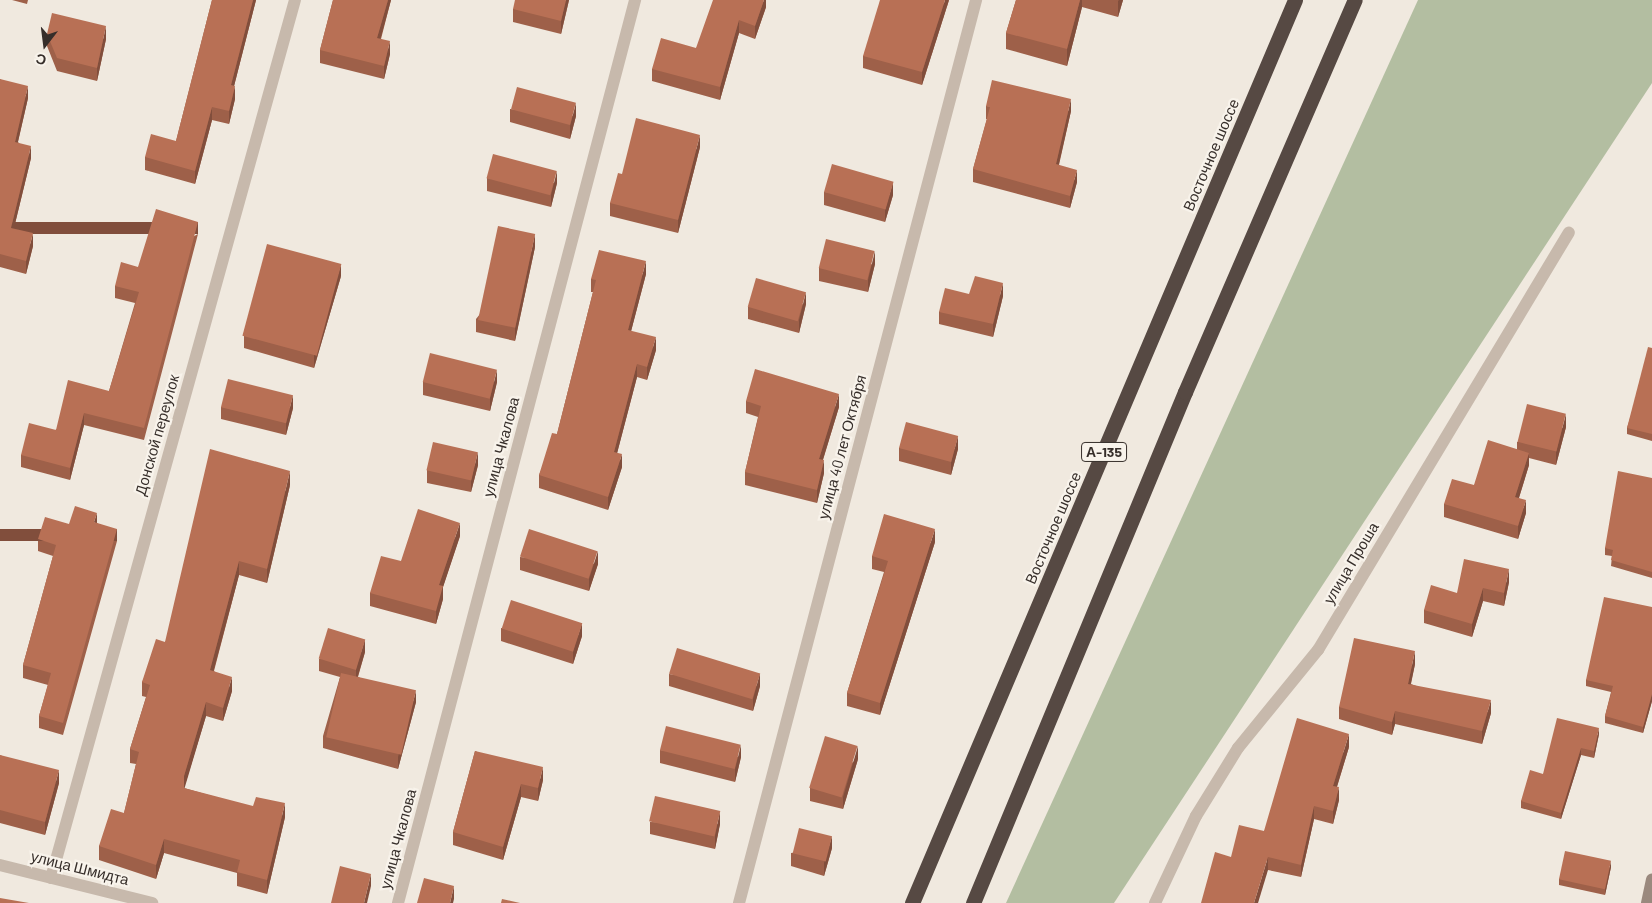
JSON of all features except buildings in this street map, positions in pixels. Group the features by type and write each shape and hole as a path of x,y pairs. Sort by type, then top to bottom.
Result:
{"highway":[{"name":"Восточное шоссе","path":"912,903 1295,0"},
{"path":"974,903 1185,392 1355,0"}],"street":[{"name":"Донской переулок","path":"51,878 295,0"},
{"name":"улица Чкалова","path":"398,903 635,0"},
{"name":"улица 40 лет Октября","path":"739,903 976,0"},
{"name":"улица Проша","path":"1155,903 1196,816 1238,748 1318,650 1569,233"},
{"name":"улица Шмидта","path":"0,865 152,903"},
{"path":"1647,903 1652,880"}],"green space":[{"path":"1418,0 1652,0 1652,83 1114,903 1006,903"}]}
